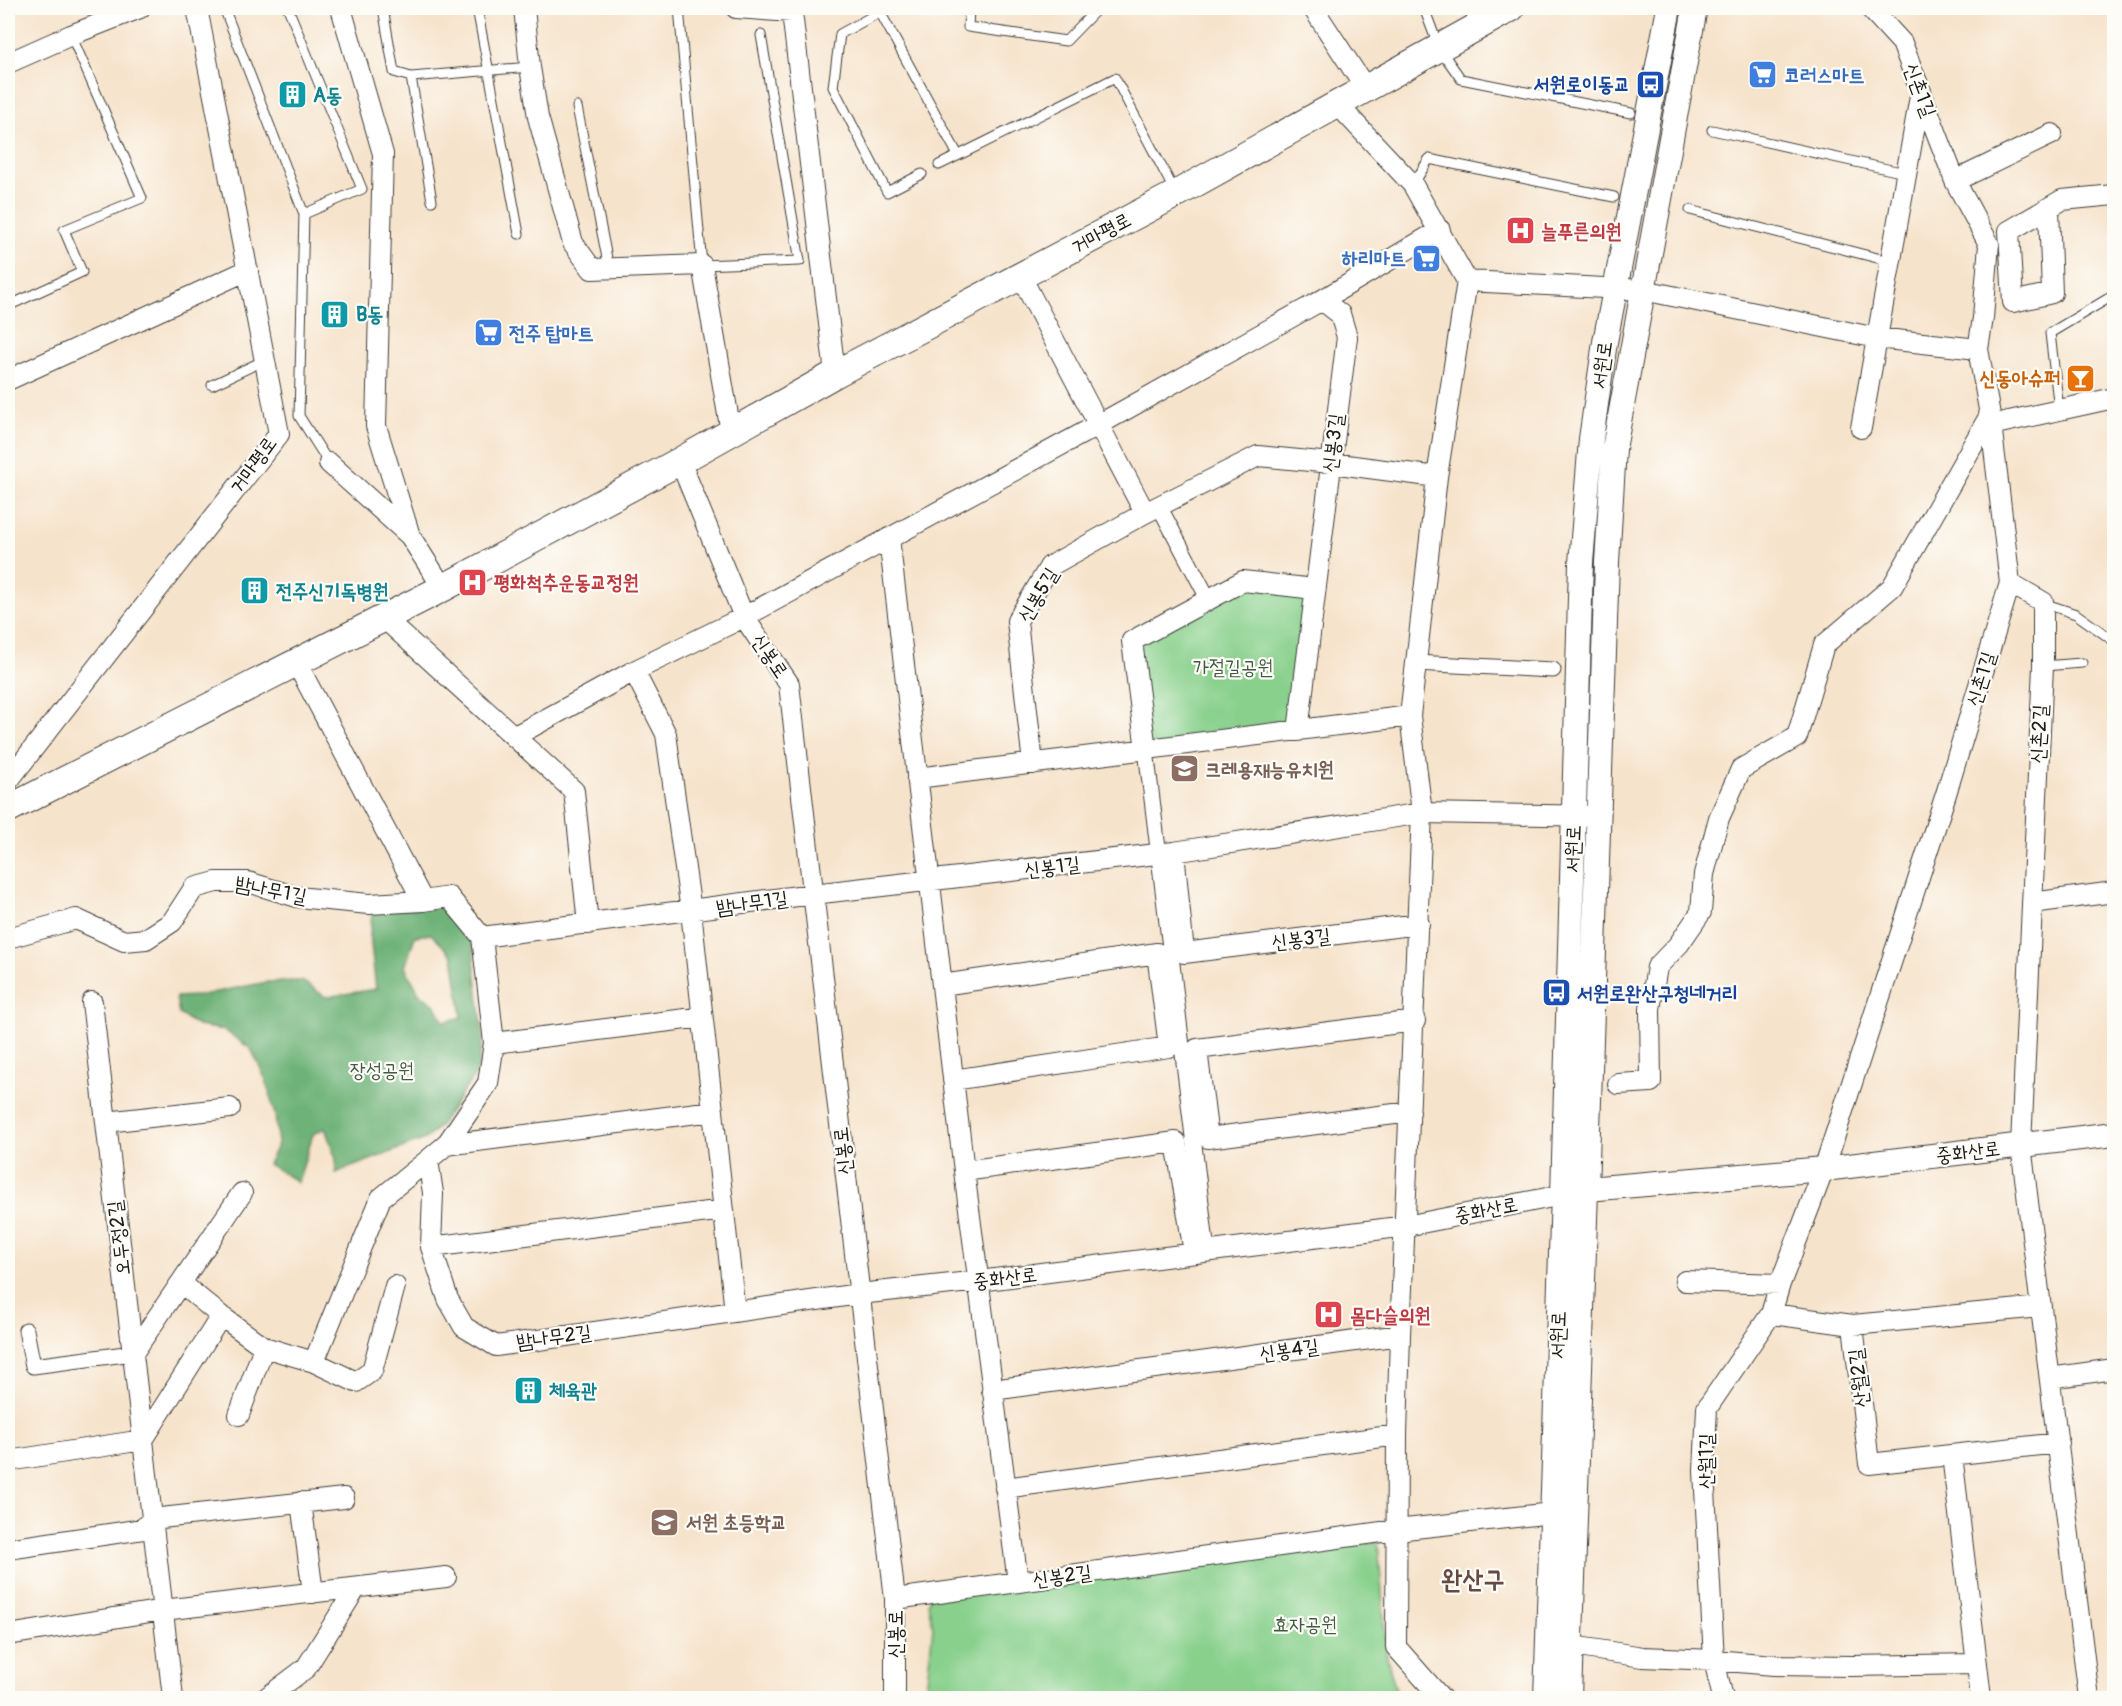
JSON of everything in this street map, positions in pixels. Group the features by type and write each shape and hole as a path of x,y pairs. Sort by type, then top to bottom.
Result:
{"main road":[{"name":"거마평로","path":"8,808 443,588 681,461 835,374 1176,194 1511,8"}],"street":[{"path":"8,63 71,34 140,8"},
{"name":"거마평로","path":"8,781 279,434 197,8"},
{"path":"341,8 383,154 376,426 410,536 443,588"},
{"path":"524,8 538,117 573,243 592,268 702,265 731,432"},
{"path":"736,8 792,10 835,374"},
{"path":"1313,8 1366,89"},
{"name":"서원로","path":"1546,1698 1581,563 1591,439 1615,289 1669,8"},
{"name":"서원로","path":"1569,1698 1606,562 1614,449 1695,8"},
{"name":"신촌1길","path":"1824,1169 1946,794 2010,583 1990,420 1978,349 1989,244 1955,181 1902,43 1870,8"},
{"path":"1861,428 1921,91"},
{"path":"1338,105 1413,185 1467,281 1437,477 1410,716 1422,813 1400,1335 1393,1595 1396,1647 1441,1698"},
{"path":"1955,181 2052,134"},
{"path":"2013,302 2009,231 2062,200 2115,195"},
{"path":"1983,318 2013,302 2052,292 2049,208"},
{"path":"979,1281 889,538 1322,300 1440,230"},
{"path":"8,380 248,270"},
{"path":"1020,275 1098,425 1209,600"},
{"path":"1467,281 1643,290 1877,338 1978,349"},
{"name":"신봉3길","path":"1298,731 1347,337 1340,314 1322,300"},
{"path":"1618,1084 1651,1082 1650,1009 1657,967 1679,944 1701,912 1704,874 1719,818 1741,768 1797,737 1824,645 1892,587 1990,420 2059,410 2115,398"},
{"name":"신봉5길","path":"1033,764 1017,621 1050,566 1152,510 1258,456 1437,477"},
{"name":"신봉로","path":"681,461 744,617 789,684 895,1599 895,1698"},
{"path":"329,463 410,536"},
{"name":"신봉로","path":"515,736 634,671 744,617 889,538"},
{"path":"1200,1253 1146,750 1132,641 1243,581 1315,589"},
{"path":"2010,583 2043,602"},
{"name":"신촌2길","path":"2021,1145 2043,666 2043,602"},
{"path":"384,618 574,791 588,924"},
{"path":"296,662 423,901"},
{"path":"1415,663 1552,670"},
{"name":"밤나무1길","path":"634,671 666,734 691,911 702,1017"},
{"path":"917,778 1410,716"},
{"path":"1174,852 1422,813 1598,816"},
{"name":"신봉3길","path":"1174,852 1184,953 1419,924"},
{"name":"신봉1길","path":"813,894 1174,852"},
{"name":"밤나무1길","path":"8,938 76,919 124,941 146,939 172,922 194,888 216,882 248,882 297,897 369,904 449,897 482,937 813,894"},
{"path":"2032,903 2115,892"},
{"path":"314,1362 381,1198 446,1145 488,1083 494,1043 482,937"},
{"path":"942,985 1157,953 1169,1047 953,1080"},
{"name":"오두정2길","path":"92,1002 173,1698"},
{"path":"494,1043 702,1017 735,1312"},
{"path":"1410,1112 1208,1138 1197,1049 1415,1021"},
{"path":"106,1122 230,1108"},
{"path":"446,1145 713,1111"},
{"name":"중화산로","path":"859,1294 979,1281 1406,1226 1587,1189 1824,1169 2115,1134"},
{"path":"964,1171 1176,1142 1200,1253"},
{"path":"2021,1145 2089,1698"},
{"name":"밤나무2길","path":"428,1160 433,1193 431,1247 448,1299 464,1327 496,1346 859,1294"},
{"name":"산월1길","path":"1722,1698 1714,1659 1704,1471 1707,1408 1772,1314 1780,1284 1824,1169"},
{"path":"26,1330 33,1366 133,1353 242,1193"},
{"path":"431,1247 724,1210"},
{"name":"신봉2길","path":"979,1281 1018,1582 1396,1530"},
{"path":"1685,1281 1780,1284"},
{"path":"181,1283 221,1317 264,1347 314,1362 356,1382 372,1371 395,1286"},
{"name":"산월2길","path":"2041,1306 1853,1325 1869,1464 2059,1443"},
{"path":"1772,1314 1853,1325"},
{"path":"8,1461 143,1440 221,1317"},
{"name":"신봉4길","path":"992,1390 1400,1335"},
{"path":"238,1415 264,1347"},
{"path":"2050,1378 2115,1369"},
{"path":"1005,1488 1397,1435"},
{"path":"1952,1455 1981,1698"},
{"path":"8,1549 143,1528 152,1519 344,1498"},
{"path":"301,1502 313,1593"},
{"path":"1396,1530 1543,1514"},
{"path":"13,1634 163,1610 446,1577"},
{"path":"895,1599 1018,1582"},
{"path":"266,1698 306,1668 356,1588"},
{"path":"1572,1646 1644,1657 1714,1659 1774,1665 1977,1665"}],"lane":[{"path":"224,8 304,214 299,416 329,463"},
{"path":"288,8 362,189 304,214"},
{"path":"383,8 394,72 411,77 530,68"},
{"path":"477,8 519,234"},
{"path":"679,8 702,265 800,261 761,35"},
{"path":"969,8 968,27 1066,40 1098,8"},
{"path":"1424,8 1439,48 1461,79 1631,113"},
{"path":"922,174 887,192 833,87 840,34 880,12 958,155"},
{"path":"8,306 82,272 64,230 142,198 71,34"},
{"path":"411,77 432,201"},
{"path":"939,165 1115,78 1176,194"},
{"path":"577,107 609,268"},
{"path":"1712,130 1905,172"},
{"path":"1413,185 1429,159 1614,197"},
{"path":"1690,210 1889,261"},
{"path":"2059,410 2050,333 2115,295"},
{"path":"212,385 265,360"},
{"path":"2043,602 2076,614 2115,641"},
{"path":"2043,666 2082,663"}],"green space":[{"name":"가절길공원","path":"1243,581 1315,589 1298,731 1146,750 1132,641"},
{"name":"장성공원","path":"443,905 472,941 483,1035 478,1070 440,1126 425,1139 336,1173 336,1159 325,1128 313,1134 298,1182 268,1164 278,1144 275,1115 266,1080 251,1049 224,1030 198,1026 179,1014 176,997 197,996 267,982 302,981 326,997 376,989 370,935 372,912","holes":["431,934 453,956 462,1017 444,1022 436,1006 419,993 405,967 415,936"]},
{"name":"효자공원","path":"1378,1542 1387,1658 1398,1698 925,1698 933,1627 928,1604 932,1589"}],"place":[{"name":"코러스마트","path":"1763,75"},
{"name":"서원로이동교","path":"1651,84"},
{"name":"A동","path":"292,95"},
{"name":"늘푸른의원","path":"1520,231"},
{"name":"하리마트","path":"1427,258"},
{"name":"B동","path":"335,314"},
{"name":"전주 탑마트","path":"488,333"},
{"name":"신동아슈퍼","path":"2081,378"},
{"name":"평화척추운동교정원","path":"473,582"},
{"name":"전주신기독병원","path":"255,591"},
{"name":"크레용재능유치원","path":"1184,769"},
{"name":"서원로완산구청네거리","path":"1556,993"},
{"name":"몸다슬의원","path":"1329,1315"},
{"name":"체육관","path":"528,1390"},
{"name":"서원 초등학교","path":"665,1522"}],"district":[{"name":"완산구","path":"1473,1580"}]}
